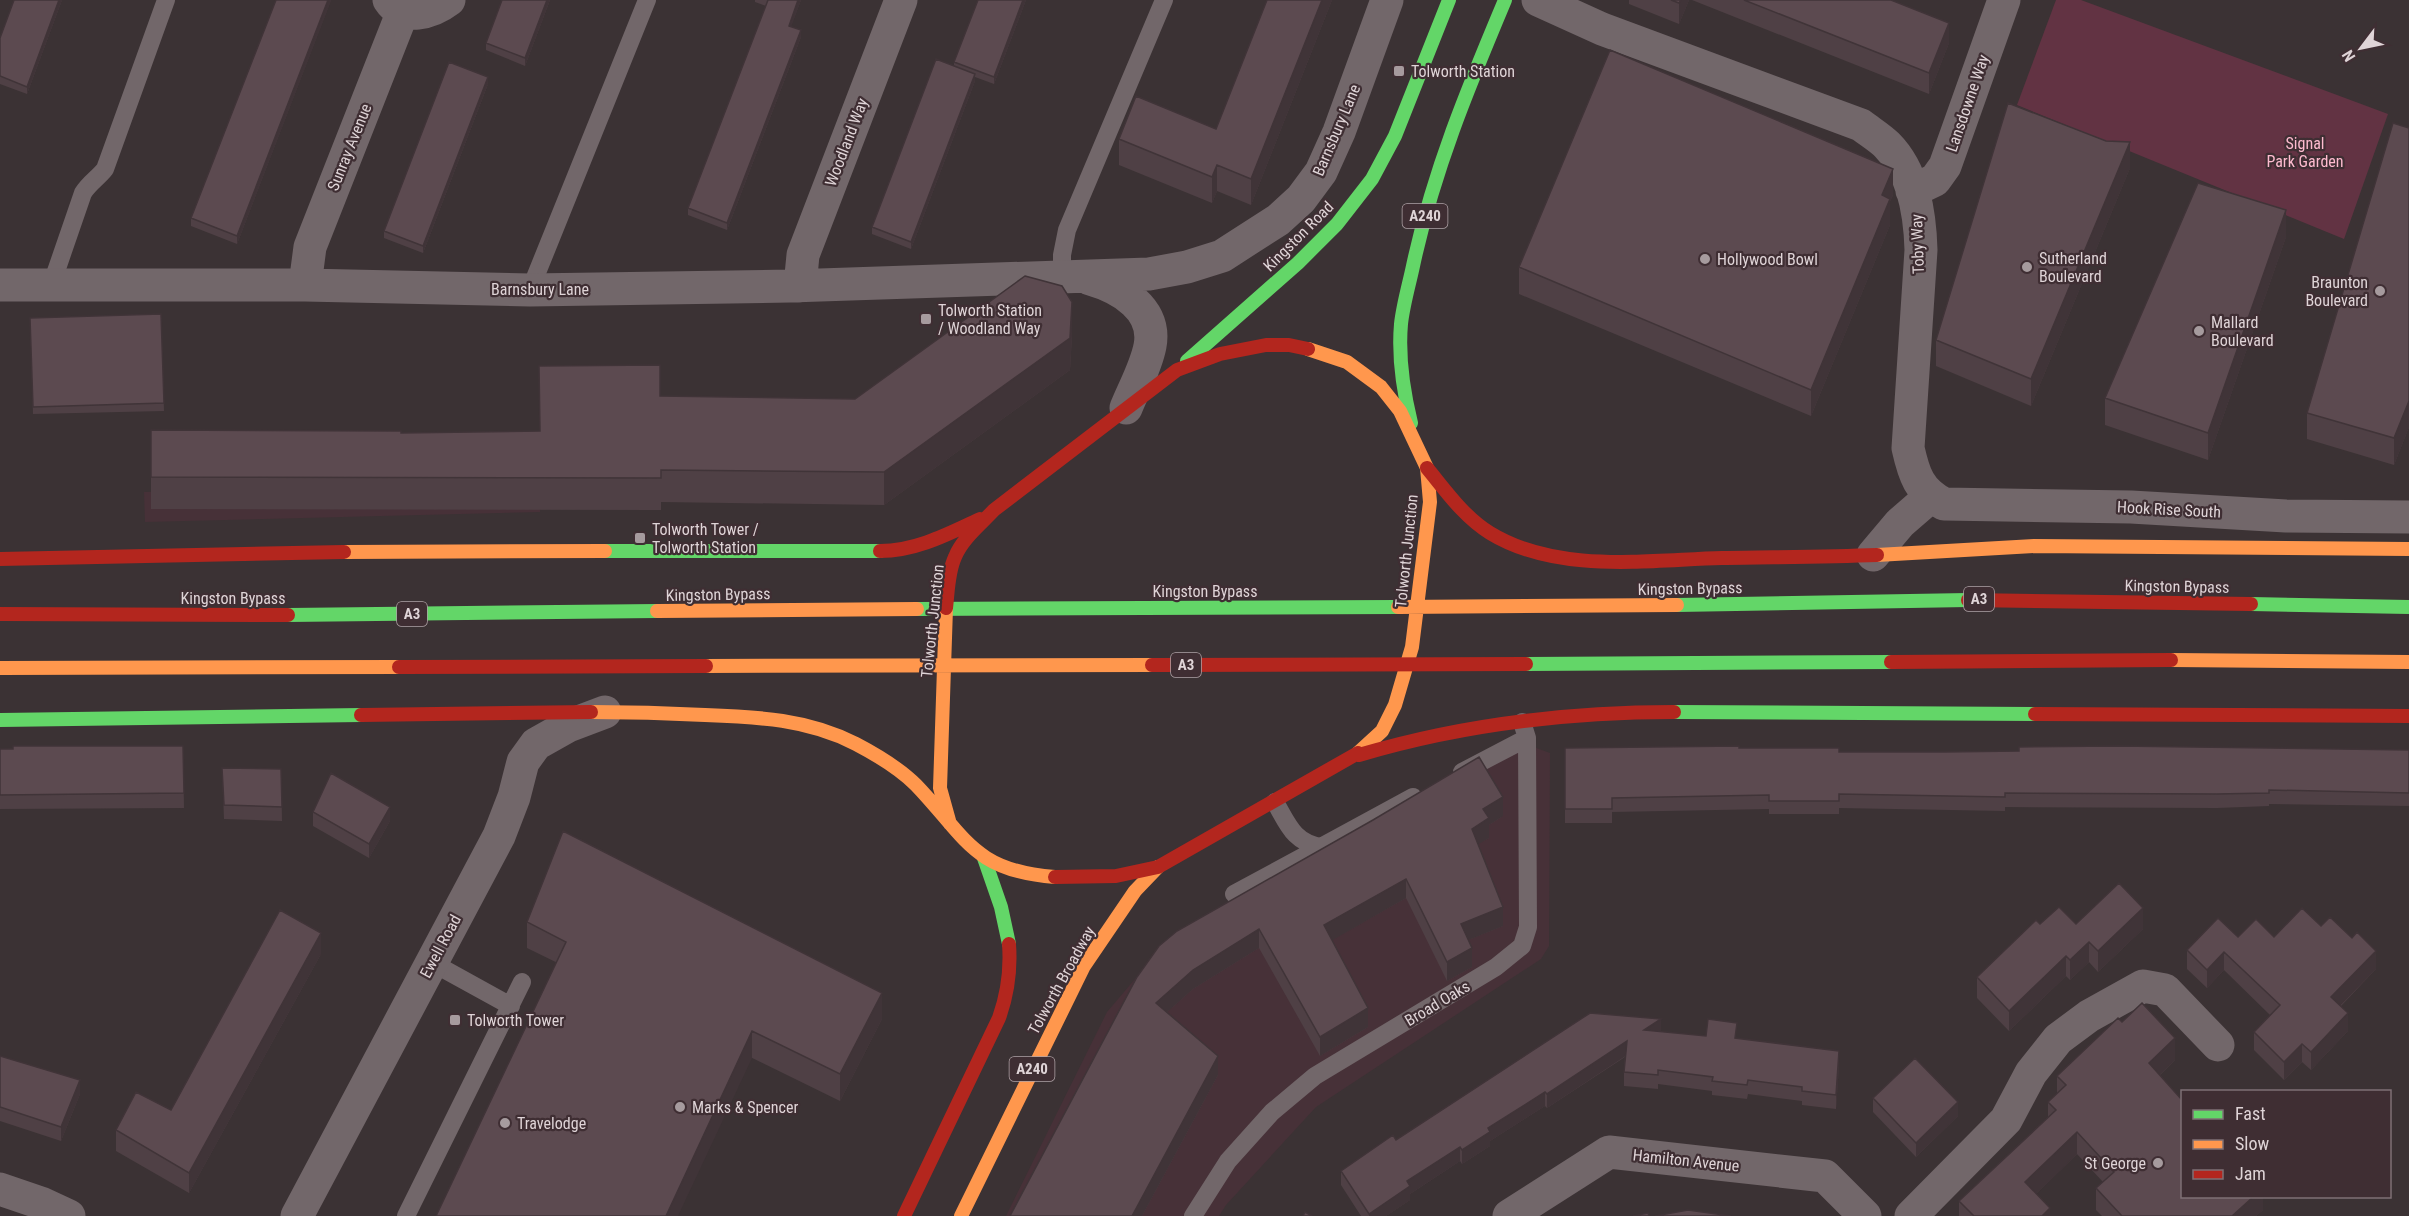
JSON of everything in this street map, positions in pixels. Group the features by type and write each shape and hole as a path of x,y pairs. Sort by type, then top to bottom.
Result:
{"main road":[{"name":"Kingston Road","path":"1177,370 1298,263 1337,224 1372,178 1395,136 1449,0"},
{"name":"A240","path":"1416,442 1404,393 1400,355 1401,322 1420,232 1454,122 1505,0"},
{"name":"Tolworth Junction","path":"1266,345 1289,345 1321,352 1347,362 1381,387 1400,411 1427,468 1430,502 1412,647 1395,705 1382,731 1355,756 1158,867 1133,874 1103,878 1054,877 1014,869 984,858 950,824 940,788 944,632 949,579 955,556 972,533 994,510 1126,408 1177,370 1220,354 1266,345"},
{"path":"1427,468 1477,524 1516,545 1561,558 1603,561 1873,555 2034,546 2409,549"},
{"path":"0,559 412,551 891,551 930,542 964,528 994,510"},
{"name":"Kingston Bypass","path":"0,614 254,615 823,609 1550,607 2007,599 2409,607"},
{"name":"A3","path":"0,668 1551,664 2120,660 2409,662"},
{"path":"0,720 609,710 763,718 820,727 859,745 912,781 950,824"},
{"path":"1355,756 1398,742 1441,732 1525,730 1636,712 2409,716"},
{"name":"A240","path":"904,1216 999,1018 1008,991 1007,934 997,892 984,858"},
{"name":"Tolworth Broadway","path":"961,1216 1084,966 1135,891 1158,867"}],"street":[{"name":"Sunray Avenue","path":"306,285 310,247 396,6 419,14 431,11 449,0"},
{"name":"Woodland Way","path":"800,286 803,255 901,0"},
{"name":"Barnsbury Lane","path":"0,285 52,283 306,285 530,290 800,286 1149,274 1187,267 1222,256 1244,244 1301,199 1321,172 1339,132 1388,0"},
{"name":"Toby Way","path":"1538,0 1602,29 1861,125 1888,146 1906,173 1920,221 1921,250 1908,448 1914,474 1930,497"},
{"name":"Lansdowne Way","path":"1912,192 1935,180 1946,166 2004,0"},
{"name":"Barnsbury Lane","path":"1071,277 1123,291 1146,318 1150,331 1150,346 1126,408"},
{"name":"Hook Rise South","path":"1930,497 1944,504 2131,507 2286,516 2409,517"},
{"path":"1873,555 1900,523 1930,497"},
{"name":"Ewell Road","path":"297,1216 499,836 514,797 523,762 537,744 568,726 609,710"},
{"path":"1911,1216 2006,1120 2031,1073 2058,1040 2089,1016 2143,986 2165,990 2218,1045"},
{"name":"Hamilton Avenue","path":"1509,1216 1609,1152 1825,1176 1865,1216"},
{"path":"0,1189 41,1203 69,1216"}],"lane":[{"path":"52,283 83,193 105,169 166,0"},
{"path":"530,290 647,0"},
{"path":"1071,277 1062,255 1067,230 1164,0"},
{"path":"1451,777 1525,730"},
{"name":"Broad Oaks","path":"1193,1216 1228,1161 1272,1112 1315,1076 1496,967 1522,946 1528,927 1525,730"},
{"path":"1234,894 1431,788"},
{"path":"1275,802 1294,835 1308,844 1321,847"},
{"path":"431,962 511,1006"},
{"path":"406,1216 522,982"}],"shaded area":[{"path":"540,484 540,512 145,522 144,492"},
{"path":"1520,742 1550,753 1549,946 1541,959 1316,1107 1226,1205 1219,1216 1006,1216 1107,1012 1164,945"}],"green space":[{"name":"Signal Park Garden","path":"2056,0 2081,0 2388,114 2344,239 2017,105"}],"building":[{"path":"14,0 59,0 27,87 0,76 0,38"},
{"path":"276,0 328,0 237,236 191,218"},
{"path":"502,0 547,0 525,58 486,43"},
{"path":"768,0 798,0 789,26 801,30 727,223 688,208"},
{"path":"978,0 1023,0 994,77 954,62"},
{"path":"1267,0 1322,0 1251,179 1217,165 1212,177 1119,139 1136,96 1216,129"},
{"path":"1744,0 1891,0 1949,23 1929,73"},
{"name":"Hollywood Bowl","path":"1610,50 1893,169 1882,195 1890,199 1811,390 1519,267"},
{"path":"936,59 975,74 911,242 872,227"},
{"path":"449,62 488,77 423,246 384,231"},
{"name":"Sutherland Boulevard","path":"2008,103 2106,141 2130,142 2031,379 1936,340"},
{"name":"Braunton Boulevard","path":"2393,123 2409,128 2409,401 2394,438 2307,413"},
{"name":"Mallard Boulevard","path":"2198,183 2286,210 2208,433 2105,398"},
{"path":"1025,276 1062,286 1072,302 1070,338 884,472 661,470 661,478 151,477 151,430 401,431 401,433 540,431 539,366 660,365 660,396 855,399"},
{"path":"161,314 164,403 33,407 30,318"},
{"path":"13,746 183,746 184,793 0,795 0,749 13,749"},
{"path":"1739,746 1739,748 1839,748 1839,752 2019,751 2019,747 2118,746 2409,750 2409,793 2269,790 2269,793 2217,794 2005,793 2005,797 1839,794 1839,801 1769,801 1769,795 1612,798 1612,809 1565,809 1565,748"},
{"path":"1479,757 1503,797 1483,809 1489,818 1472,829 1503,907 1461,924 1472,948 1447,962 1406,879 1324,925 1368,1008 1320,1037 1259,929 1193,970 1156,1003 1218,1056 1132,1216 1010,1216 1137,977 1159,946 1177,931"},
{"path":"222,768 281,769 282,807 224,805"},
{"path":"331,773 390,807 369,844 313,812"},
{"path":"563,831 882,993 840,1074 752,1031 666,1216 436,1216 566,942 527,922"},
{"path":"2119,883 2143,908 2098,951 2089,942 2070,960 2066,956 2009,1011 1977,977 2036,920 2040,924 2059,907 2076,924"},
{"path":"2302,908 2321,926 2330,917 2352,938 2357,932 2376,951 2331,997 2348,1013 2311,1052 2302,1044 2284,1062 2254,1032 2280,1005 2224,952 2207,970 2187,950 2218,918 2238,937 2256,919 2274,937"},
{"path":"280,910 321,933 189,1173 116,1130 136,1092 171,1110"},
{"path":"2142,1003 2175,1038 2149,1063 2181,1099 2181,1198 2252,1198 2232,1216 2122,1216 2096,1188 2114,1172 2077,1132 2025,1182 2050,1208 2042,1216 1974,1216 1959,1201 2056,1110 2048,1102 2066,1085 2057,1076 2118,1018 2122,1022"},
{"path":"1590,1013 1661,1019 1644,1030 1706,1036 1708,1019 1737,1023 1735,1038 1839,1051 1836,1095 1802,1091 1802,1087 1748,1080 1747,1085 1712,1081 1713,1077 1658,1070 1658,1075 1624,1072 1627,1041 1547,1094 1545,1092 1488,1128 1490,1132 1462,1150 1460,1147 1407,1181 1410,1186 1369,1214 1341,1171 1393,1135 1396,1140"},
{"path":"0,1056 80,1080 61,1127 0,1107"},
{"path":"1915,1058 1958,1102 1916,1143 1873,1098"},
{"path":"1688,1210 1731,1216 1655,1216"},
{"path":"1648,1213 1649,1216 1633,1216"}],"traffic: fast":[{"path":"1187,361 1298,263 1337,224 1372,179 1395,136 1449,0"},
{"path":"1411,423 1401,362 1400,337 1405,302 1421,231 1441,164 1505,0"},
{"path":"605,551 880,551"},
{"path":"1677,605 1968,600"},
{"path":"2251,604 2409,607"},
{"path":"917,609 1398,607"},
{"path":"288,615 657,611"},
{"path":"1526,664 1891,662"},
{"path":"1674,712 2035,714"},
{"path":"0,720 361,715"},
{"path":"984,858 1001,907 1009,944"}],"traffic: slow":[{"path":"1308,349 1347,362 1381,387 1400,411 1427,468 1430,502 1412,647 1395,705 1382,731 1358,753"},
{"path":"1877,555 2034,546 2409,549"},
{"path":"344,552 605,551"},
{"path":"1398,607 1677,605"},
{"path":"946,608 940,788 950,824"},
{"path":"657,611 917,609"},
{"path":"2171,660 2409,662"},
{"path":"706,666 1152,665"},
{"path":"0,668 399,667"},
{"path":"591,712 763,718 820,729 856,744 888,762 916,785 960,835 988,859 1028,873 1055,877"},
{"path":"961,1216 1084,966 1135,891 1158,867"}],"traffic: jam":[{"path":"946,608 949,582 958,550 978,526 994,510 1177,370 1220,354 1266,345 1289,345 1308,349"},
{"path":"1427,468 1456,503 1481,527 1516,546 1544,554 1603,562 1877,555"},
{"path":"880,551 919,545 980,519"},
{"path":"0,559 344,552"},
{"path":"1968,600 2251,604"},
{"path":"0,614 288,615"},
{"path":"1891,662 2171,660"},
{"path":"1152,665 1526,664"},
{"path":"399,667 706,666"},
{"path":"361,715 591,712"},
{"path":"1359,755 1436,736 1515,722 1595,714 1674,712"},
{"path":"2035,714 2409,716"},
{"path":"1055,877 1116,876 1158,867 1358,753"},
{"path":"904,1216 999,1018 1008,982 1009,944"}],"place":[{"name":"Tolworth Station","path":"1399,71"},
{"name":"Hollywood Bowl","path":"1705,259"},
{"name":"Sutherland Boulevard","path":"2027,267"},
{"name":"Braunton Boulevard","path":"2380,291"},
{"name":"Tolworth Station / Woodland Way","path":"926,319"},
{"name":"Mallard Boulevard","path":"2199,331"},
{"name":"Tolworth Tower / Tolworth Station","path":"640,538"},
{"name":"Tolworth Tower","path":"455,1020"},
{"name":"Marks & Spencer","path":"680,1107"},
{"name":"Travelodge","path":"505,1123"},
{"name":"St George","path":"2158,1163"}]}
